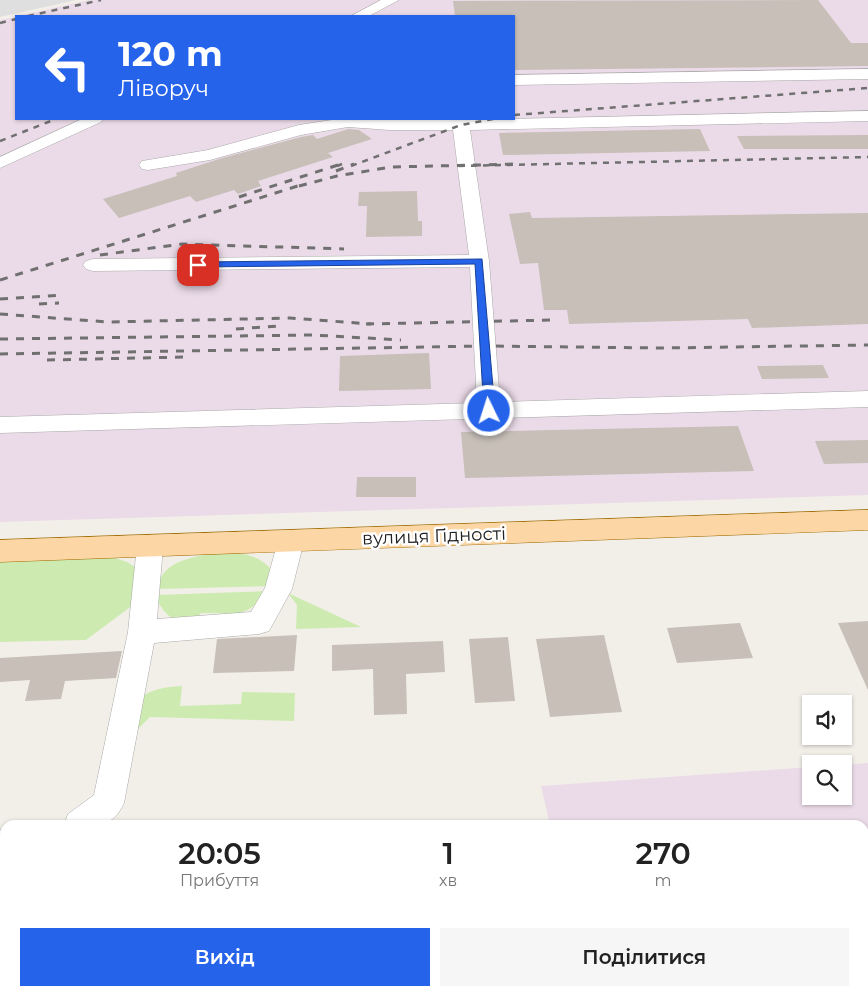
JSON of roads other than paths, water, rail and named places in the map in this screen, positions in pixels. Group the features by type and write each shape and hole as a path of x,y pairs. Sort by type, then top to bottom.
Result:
{"main road":[{"name":"вулиця Гідності","path":"0,551 868,520"}],"street":[{"path":"360,15 392,0"},
{"path":"515,80 868,74"},
{"path":"148,165 210,155 299,130 348,122 390,125 453,122 868,116"},
{"path":"0,163 94,120"},
{"path":"453,122 479,261 489,411"},
{"path":"93,265 479,261"},
{"path":"0,425 868,399"},
{"path":"142,632 259,623 278,589 291,541"},
{"path":"86,820 108,803 142,632 150,546"}],"railway":[{"path":"33,15 101,0"},
{"path":"0,23 15,19"},
{"path":"515,115 868,88"},
{"path":"0,141 53,120"},
{"path":"351,166 461,125 488,120"},
{"path":"459,166 868,157"},
{"path":"239,197 341,164"},
{"path":"337,166 342,164"},
{"path":"336,171 354,164"},
{"path":"299,186 337,176 391,167 518,164"},
{"path":"0,280 304,184"},
{"path":"100,255 182,244 344,249"},
{"path":"0,299 62,295"},
{"path":"39,304 59,303"},
{"path":"0,314 108,322 290,318 370,324"},
{"path":"370,324 553,320"},
{"path":"236,329 278,326"},
{"path":"0,339 313,335 401,340"},
{"path":"0,354 485,346 663,348 868,345"},
{"path":"47,360 185,357"}]}
